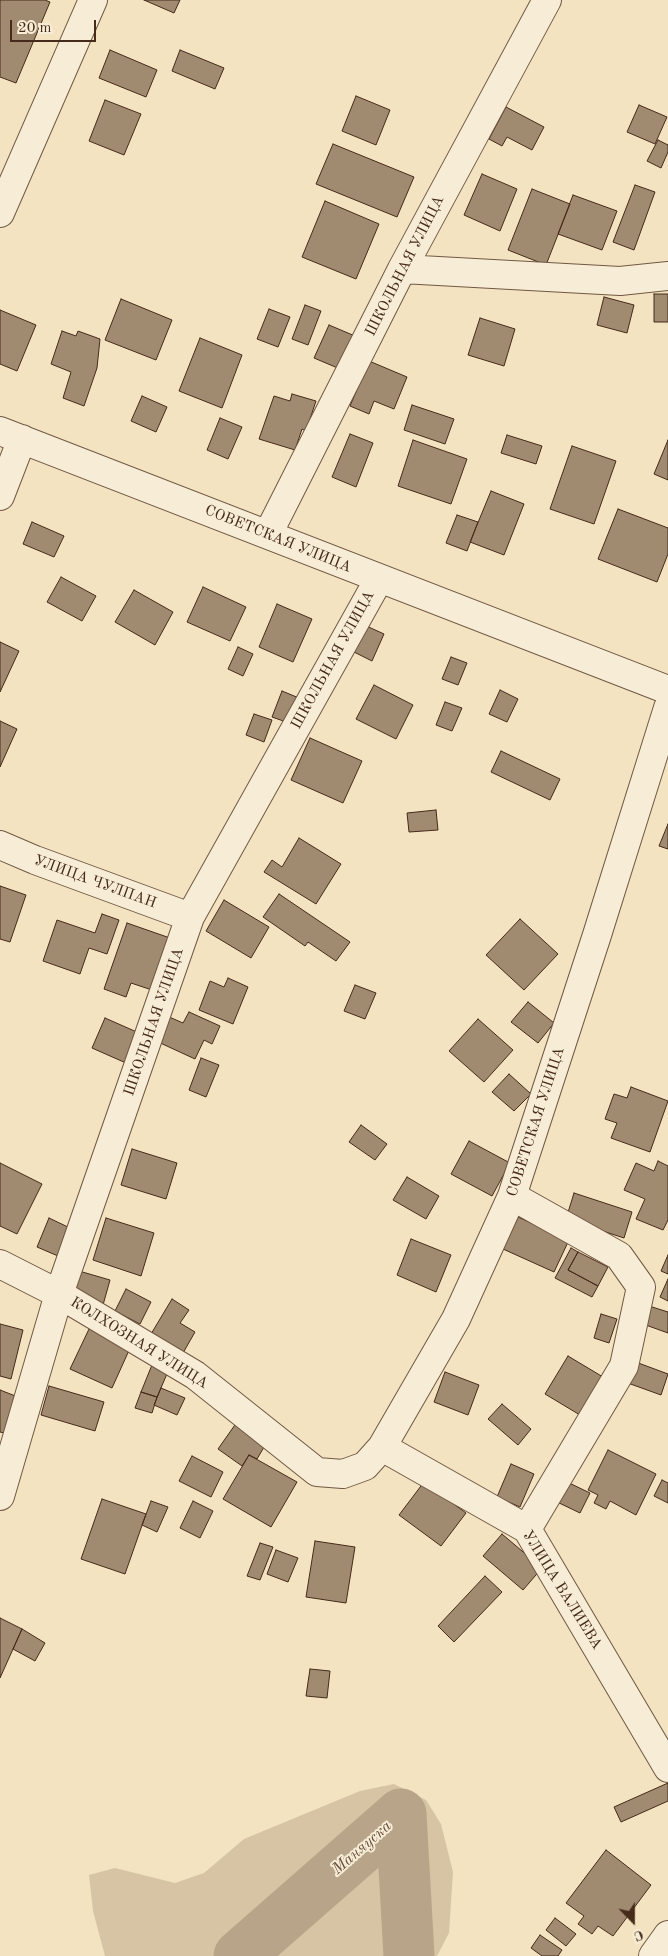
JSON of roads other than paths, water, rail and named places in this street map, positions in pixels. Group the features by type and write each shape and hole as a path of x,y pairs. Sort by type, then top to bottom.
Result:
{"street":[{"path":"0,212 93,0"},
{"name":"ШКОЛЬНАЯ УЛИЦА","path":"268,534 402,269 547,0"},
{"path":"402,269 620,281 668,276"},
{"path":"0,496 11,435"},
{"name":"СОВЕТСКАЯ УЛИЦА","path":"11,435 668,690"},
{"name":"ШКОЛЬНАЯ УЛИЦА","path":"0,1496 59,1294 190,917 379,578"},
{"name":"СОВЕТСКАЯ УЛИЦА","path":"317,1472 343,1474 365,1466 382,1447 456,1319 512,1196 600,926 668,708"},
{"name":"УЛИЦА ЧУЛПАН","path":"0,845 35,860 190,917"},
{"path":"512,1196 619,1256 641,1287 624,1366 528,1529"},
{"name":"КОЛХОЗНАЯ УЛИЦА","path":"0,1264 59,1294 195,1375 317,1472"},
{"name":"УЛИЦА ВАЛИЕВА","path":"382,1447 528,1529 668,1768"},
{"path":"653,1956 668,1935"}],"waterway":[{"name":"Маняуска","path":"239,1956 401,1814 409,1956"}]}
